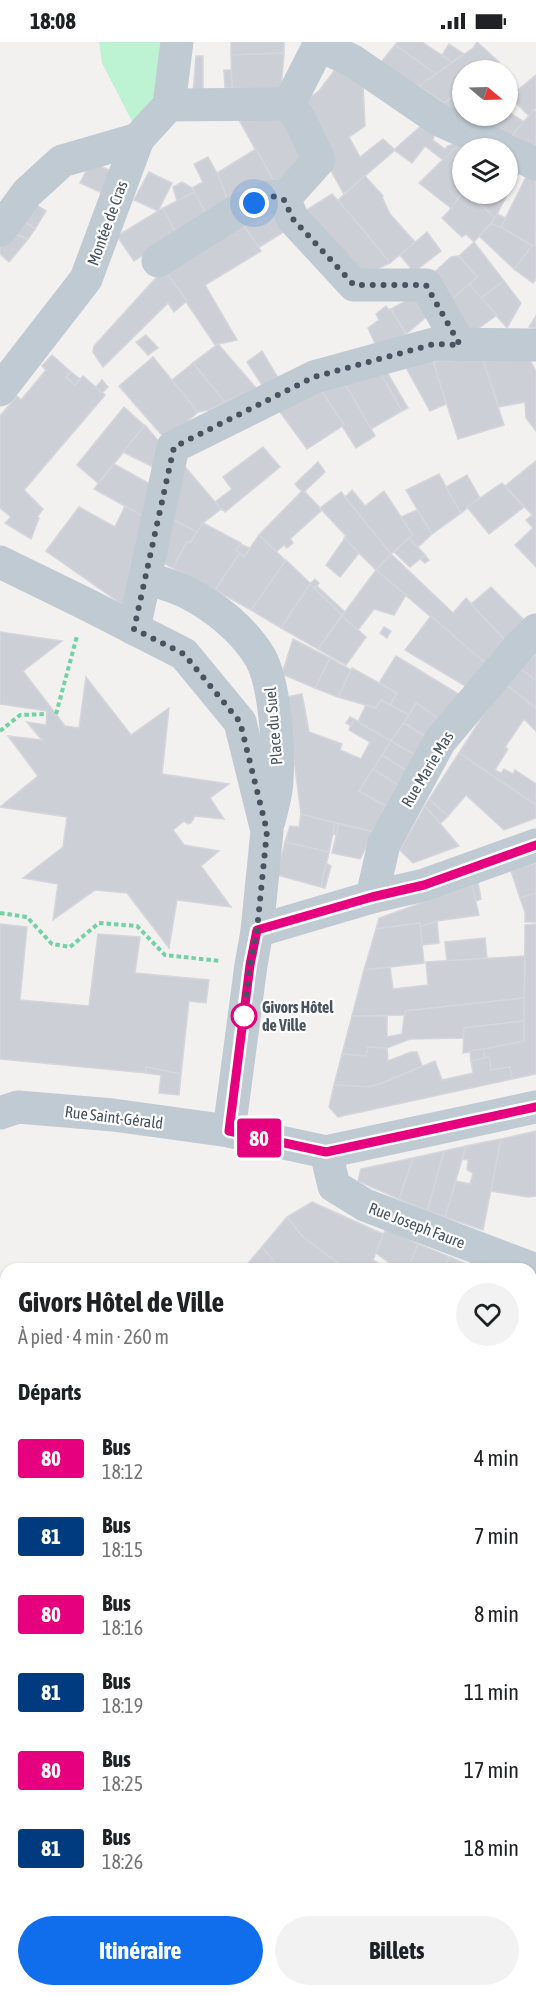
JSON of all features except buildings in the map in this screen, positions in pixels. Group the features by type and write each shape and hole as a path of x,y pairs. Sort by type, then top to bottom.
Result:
{"street":[{"path":"177,42 169,105 289,104"},
{"path":"289,104 320,45 353,61 440,120 480,138"},
{"path":"284,200 319,160 300,120 289,104"},
{"name":"Montée de Cras","path":"0,390 86,279 138,139 169,105"},
{"path":"0,230 27,193 62,161 138,139"},
{"path":"518,156 536,164"},
{"path":"158,261 237,211 272,196 284,200 293,219 354,285 426,285 460,345"},
{"path":"134,629 174,447 314,377 434,344 536,345"},
{"path":"0,562 184,654 240,722 267,831 257,930 250,965 229,1131"},
{"name":"Place du Suel","path":"145,578 186,592 211,607 239,631 260,657 271,685 278,781 267,831"},
{"name":"Rue Marie Mas","path":"372,897 384,844 440,741 536,630"},
{"path":"257,930 372,897 424,885 536,845"},
{"name":"Rue Saint-Gérald","path":"0,1113 18,1107 113,1115 229,1131 326,1152"},
{"path":"326,1152 536,1107"},
{"name":"Rue Joseph Faure","path":"326,1152 334,1186 365,1205 518,1263"}],"path":[{"path":"56,714 86,604"},
{"path":"0,731 21,715 47,714"},
{"path":"0,913 27,917 52,944 70,947 99,923 137,926 165,955 250,965"}],"green space":[{"path":"99,42 183,42 136,129 102,63"}],"bus line":[{"name":"80","path":"536,845 424,885 372,897 257,930 250,965 229,1131 326,1152 536,1107"}],"place":[{"name":"Givors Hôtel de Ville","path":"244,1016"}],"route":[{"path":"244,1016 257,930 267,831 240,722 184,654 134,629 174,447 314,377 434,344 460,345 426,285 354,285 293,219 284,200 272,196 254,203"}]}
